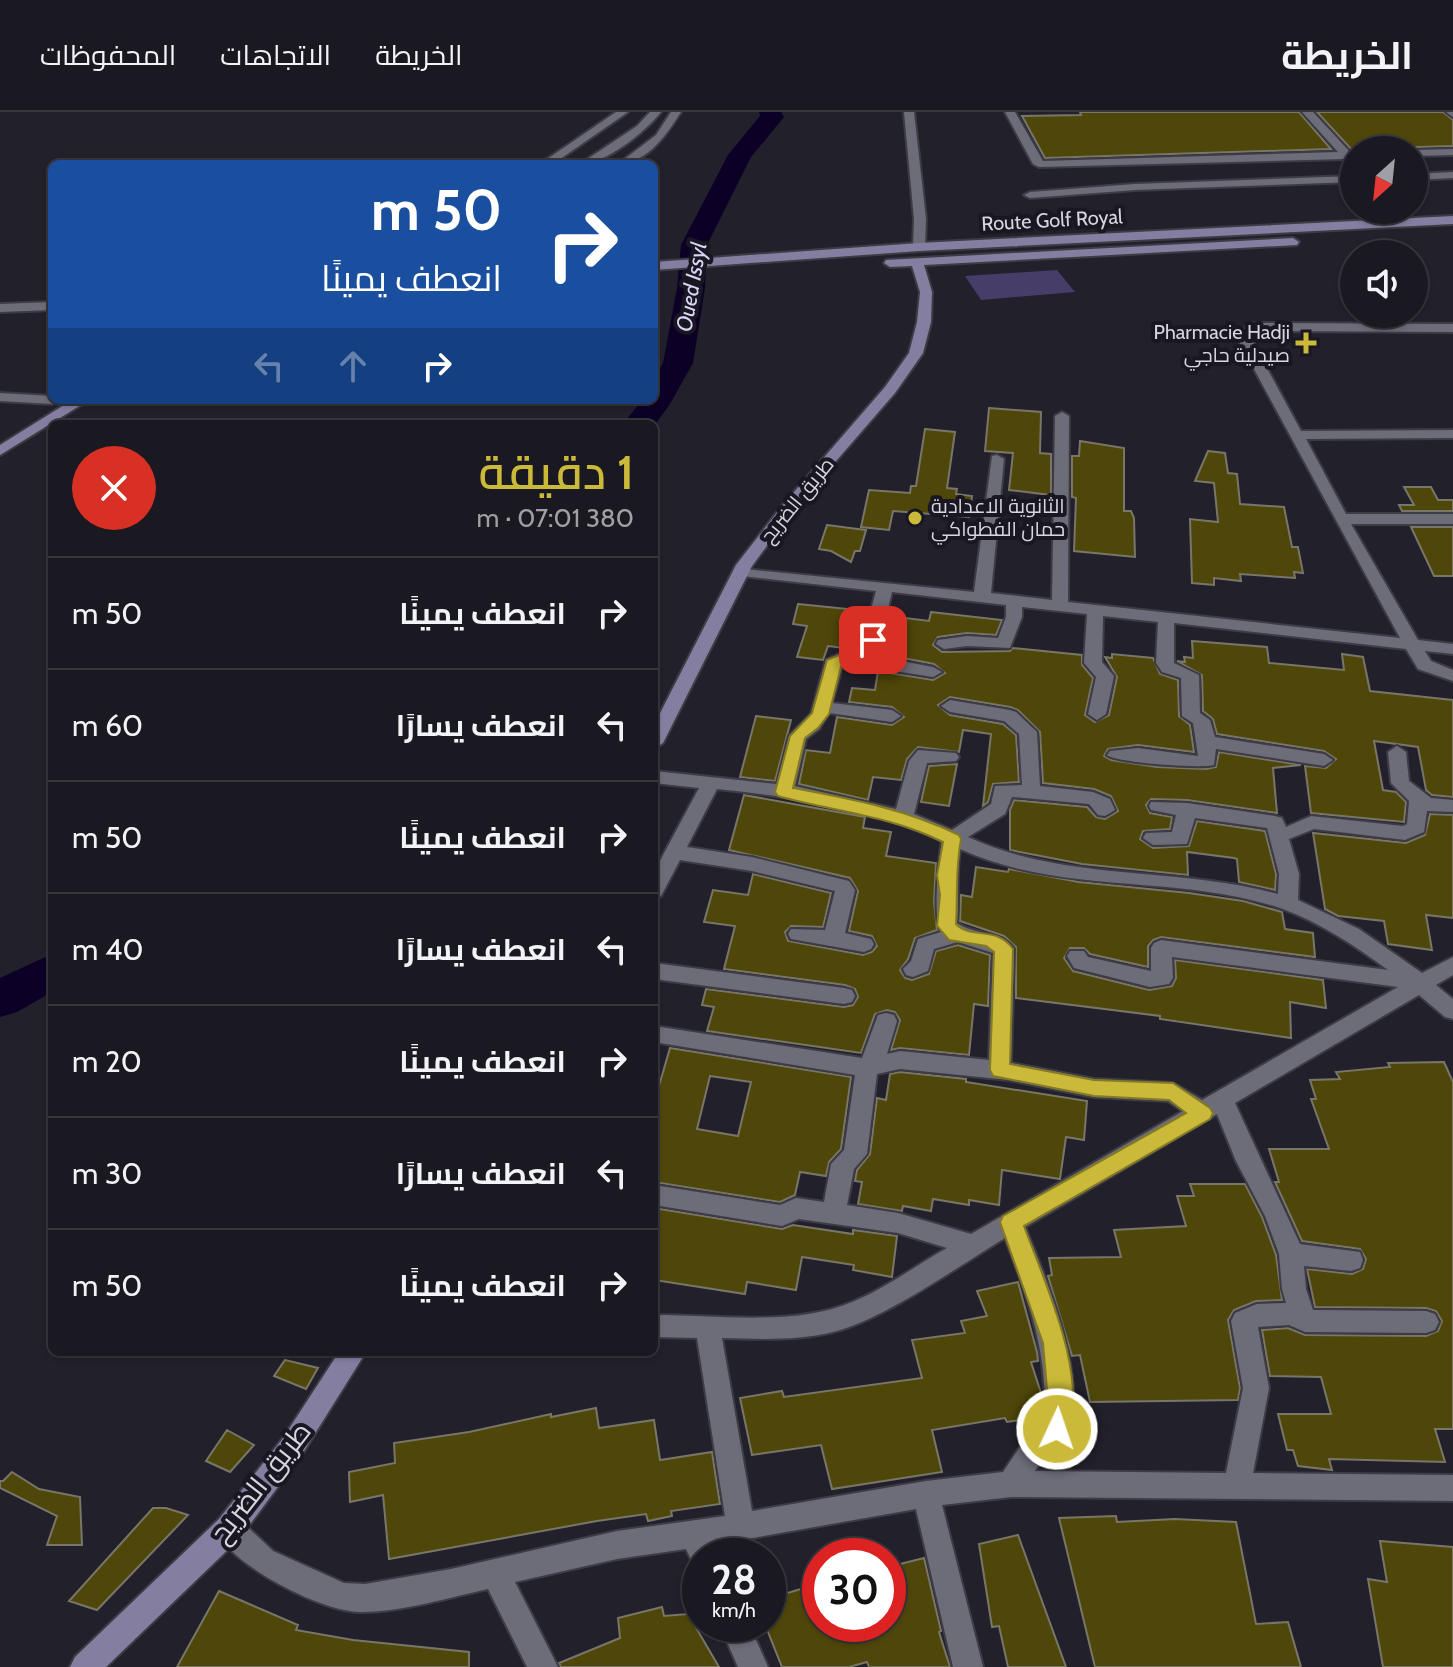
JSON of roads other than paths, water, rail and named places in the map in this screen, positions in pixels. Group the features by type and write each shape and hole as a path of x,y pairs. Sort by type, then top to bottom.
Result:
{"street":[{"path":"552,160 623,112"},
{"path":"593,160 656,112"},
{"path":"630,160 663,133 676,112"},
{"path":"909,112 920,219 918,254"},
{"path":"1010,112 1039,164 1340,158"},
{"path":"1307,112 1340,146"},
{"path":"621,141 649,147"},
{"path":"1428,153 1453,152"},
{"path":"601,155 620,160"},
{"path":"1116,162 1135,187"},
{"path":"1428,176 1453,175"},
{"path":"1030,195 1135,187 1340,180"},
{"name":"Route Golf Royal","path":"658,277 735,267 1453,220"},
{"name":"Route Golf Royal","path":"918,254 1453,234"},
{"name":"طريق الضريح","path":"658,735 741,571 786,510 890,390 916,353 924,322 926,292 918,254"},
{"name":"Route Golf Royal","path":"658,266 735,267"},
{"path":"0,308 48,306"},
{"path":"1453,328 1252,327 1242,334 1424,665 1453,676"},
{"path":"0,397 48,400"},
{"path":"50,420 75,404"},
{"path":"1060,605 1058,560 1062,416"},
{"path":"0,451 48,421"},
{"path":"1295,435 1453,434"},
{"path":"982,597 997,459"},
{"path":"1341,519 1453,519"},
{"path":"741,571 1453,649"},
{"path":"784,792 798,736 813,725 822,707 835,660 870,646 885,586"},
{"path":"944,644 967,641 1004,644 1011,630 1014,600"},
{"path":"1095,610 1093,663 1105,676 1104,695 1097,704 1097,714"},
{"path":"1116,755 1164,757 1196,764 1207,761 1207,742 1201,720 1191,716 1190,675 1168,668 1165,663 1166,617"},
{"path":"846,656 933,672"},
{"path":"950,706 1010,716 1014,723 1026,729 1031,786 1027,791"},
{"path":"822,707 892,716"},
{"path":"1207,742 1324,760"},
{"path":"1397,752 1400,783 1424,803"},
{"path":"903,818 918,761 924,754 950,757"},
{"path":"658,777 821,798 903,818 1019,864 1238,892 1288,903 1326,921 1420,982 1453,1011"},
{"path":"658,883 711,783"},
{"path":"956,935 947,926 949,895 946,875 952,839 971,824 997,812 1003,802 1002,790 1093,798 1103,803 1105,810"},
{"path":"1279,834 1294,832 1311,822 1405,833 1417,827 1417,804 1453,806"},
{"path":"1158,806 1275,823 1289,874 1288,903"},
{"path":"1153,838 1180,839 1187,809"},
{"path":"674,852 752,864 842,886 845,890 833,938"},
{"path":"798,934 864,944"},
{"path":"913,969 921,966 925,944 956,935 991,940 1004,949 1000,1070"},
{"path":"1077,956 1081,963 1150,979 1162,978 1161,948 1420,982"},
{"path":"658,1326 791,1328 835,1320 890,1294 1453,965"},
{"path":"658,972 844,996"},
{"path":"834,1213 843,1164 855,1154 867,1068 876,1056 886,1021"},
{"path":"658,1035 867,1068 900,1060 1000,1070 1094,1088 1173,1092 1213,1107 1248,1161 1276,1214 1291,1254 1294,1289 1301,1309 1293,1314 1250,1316 1244,1321 1256,1388 1237,1485"},
{"path":"658,1196 782,1216 796,1208 834,1213 898,1223 974,1245"},
{"path":"1011,1222 1055,1343 1060,1401 1057,1429 1039,1441 1011,1484"},
{"path":"1291,1254 1351,1260"},
{"path":"1293,1314 1305,1321 1426,1322"},
{"path":"707,1325 725,1420 740,1527"},
{"name":"طريق الضريح","path":"85,1667 229,1529 292,1447 350,1356"},
{"path":"715,1538 740,1527 926,1494 1011,1484 1453,1488"},
{"path":"926,1494 968,1667"},
{"path":"229,1529 263,1561 343,1597 401,1593 617,1545 682,1545"},
{"path":"495,1572 543,1667"},
{"path":"742,1642 753,1667"}],"waterway":[{"name":"Oued Issyl","path":"658,399 678,363 691,288 694,245 740,155 772,117 770,112"},
{"name":"Oued Issyl","path":"642,420 655,404"},
{"name":"Oued Issyl","path":"0,999 48,973"}],"place":[{"name":"Pharmacie Hadji صيدلية حاجي","path":"1306,343"},
{"name":"الثانوية الاعدادية حمان الفطواكي","path":"915,518"}]}
